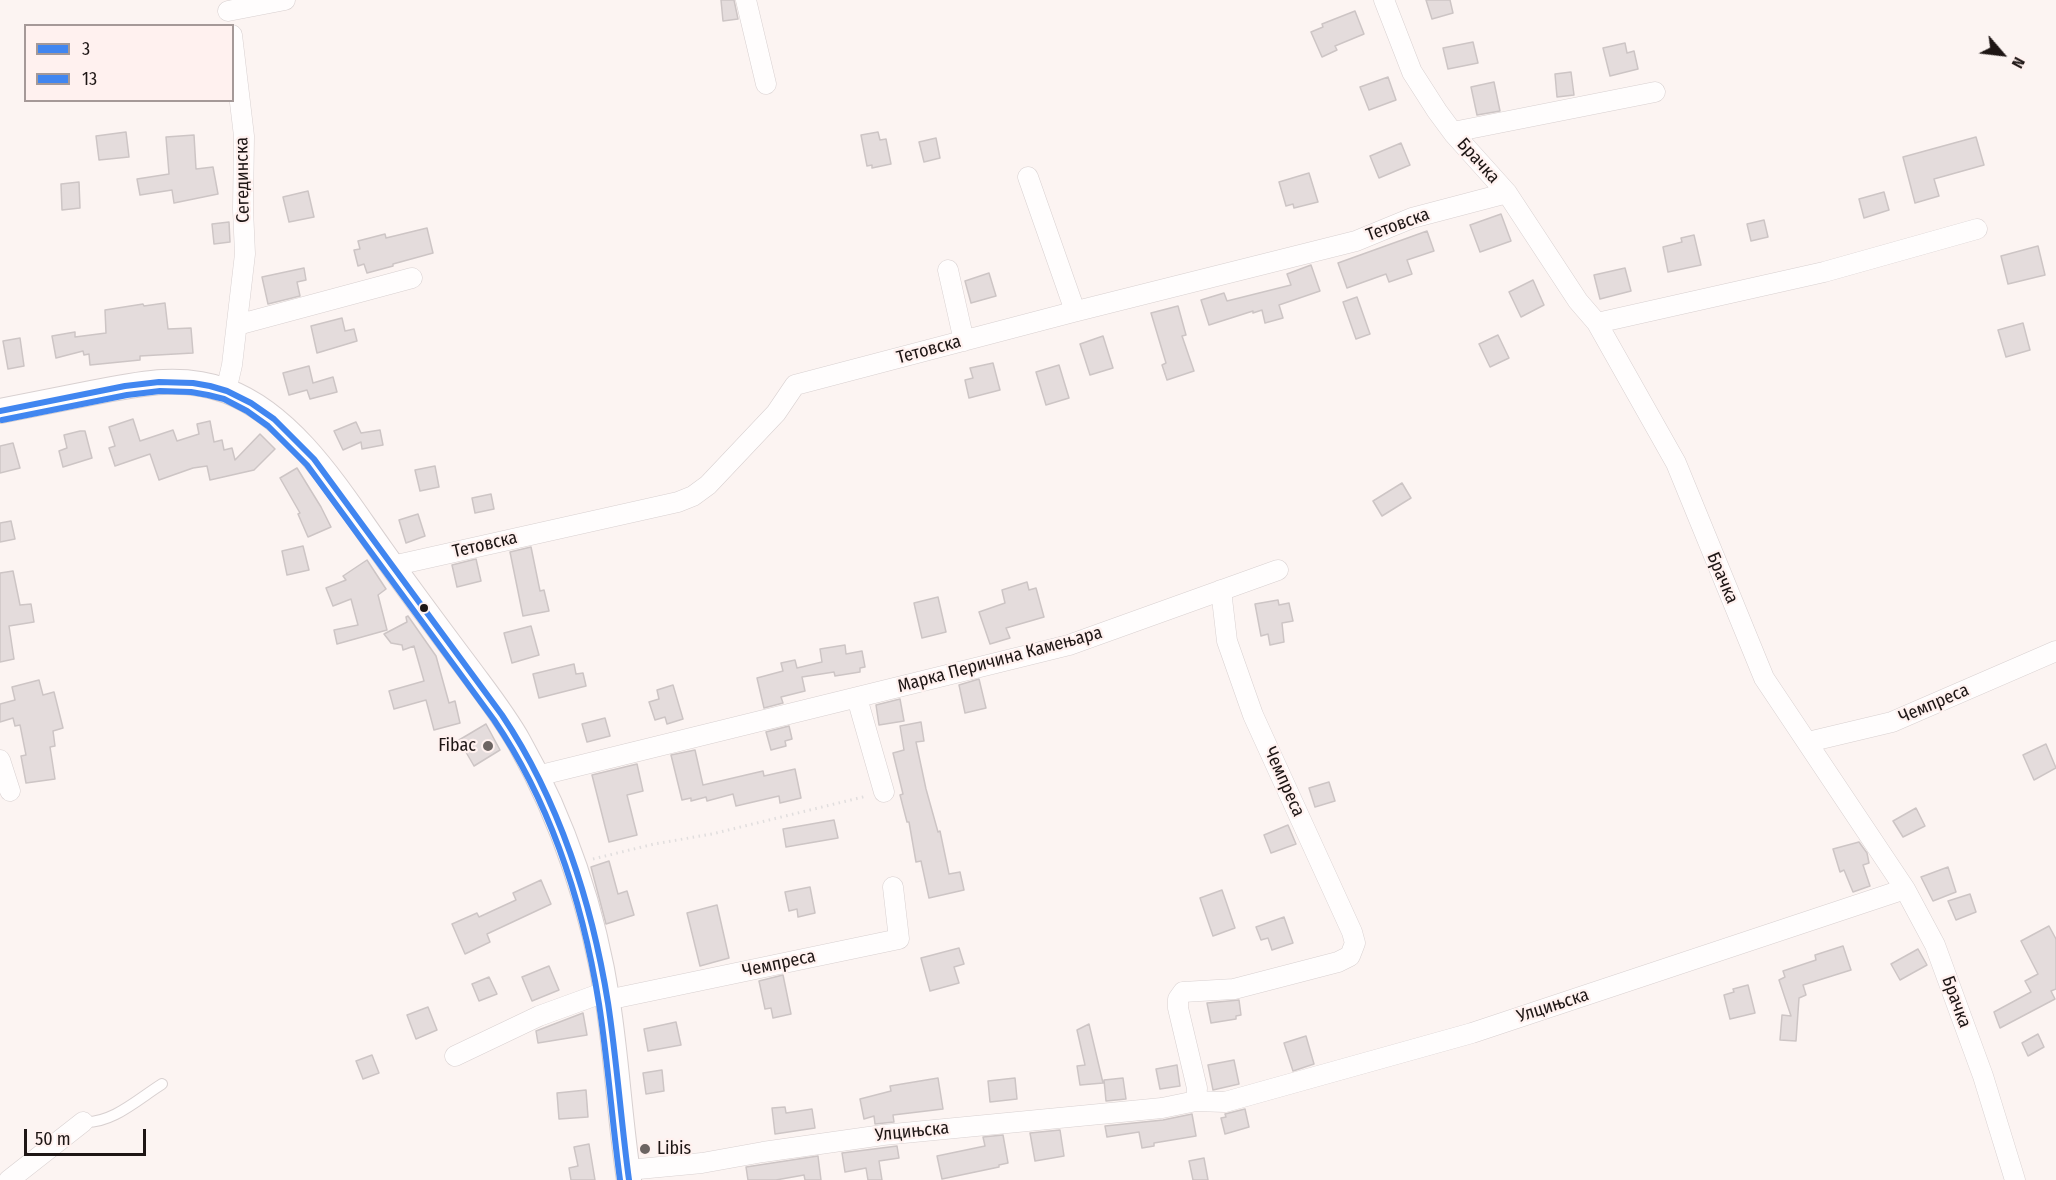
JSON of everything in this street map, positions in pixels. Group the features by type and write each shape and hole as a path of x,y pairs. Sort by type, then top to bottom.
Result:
{"street":[{"path":"228,12 285,0"},
{"path":"746,0 766,84"},
{"name":"Брачка","path":"1384,0 1412,72 1453,132 1507,193 1578,301 1597,323 1676,463 1764,678 1905,889 1935,945 1983,1076 2015,1180"},
{"name":"Сегединска","path":"226,391 232,365 245,254 244,136 234,52"},
{"path":"1453,132 1655,92"},
{"path":"1028,177 1075,311"},
{"name":"Тетовска","path":"392,566 667,505 693,496 708,485 776,413 795,385 1075,311 1356,241 1412,218 1507,193"},
{"path":"1597,323 1824,272 1977,229"},
{"path":"948,270 964,341"},
{"path":"237,325 412,278"},
{"path":"0,411 143,383 161,381 200,384 247,400 272,417 296,440 329,478 504,718 537,776 566,842 592,923 606,996 629,1175"},
{"name":"Марка Перичина Камењара","path":"537,776 1069,645 1278,570"},
{"name":"Чемпреса","path":"1196,1101 1197,1088 1178,1008 1178,999 1183,992 1234,989 1338,963 1350,956 1355,943 1253,715 1227,641 1221,590"},
{"name":"Чемпреса","path":"1808,742 1892,722 2056,651"},
{"path":"857,698 884,792"},
{"path":"0,760 10,791"},
{"name":"Чемпреса","path":"606,996 899,939 893,886"},
{"name":"Улцињска","path":"629,1175 762,1152 883,1135 1162,1107 1196,1101 1225,1102 1472,1033 1905,889"},
{"path":"455,1056 539,1016 606,996"},
{"path":"17,1177 83,1122"}],"lane":[{"path":"83,1122 95,1123 108,1119 162,1084"}],"path":[{"path":"573,864 654,844 712,834 884,792"}],"building":[{"path":"721,0 734,0 738,19 723,21"},
{"path":"1426,0 1450,0 1453,13 1432,19"},
{"path":"1355,11 1364,34 1335,46 1337,50 1322,57 1311,32 1323,27 1322,24"},
{"path":"1473,42 1478,63 1448,69 1443,48"},
{"path":"1625,43 1627,53 1634,51 1638,69 1610,76 1603,48"},
{"path":"1571,72 1574,95 1557,97 1555,74"},
{"path":"1388,77 1396,100 1369,110 1360,87"},
{"path":"1494,82 1500,111 1477,115 1471,87"},
{"path":"126,132 129,157 99,160 96,136"},
{"path":"878,132 880,140 886,139 891,164 872,168 872,165 867,166 861,135"},
{"path":"194,135 196,169 213,167 218,194 174,203 172,190 140,195 137,179 169,174 166,137"},
{"path":"1976,137 1984,165 1934,179 1939,196 1915,203 1903,157"},
{"path":"936,138 940,158 924,162 919,142"},
{"path":"1401,143 1410,165 1379,178 1370,156"},
{"path":"1309,173 1318,202 1294,208 1293,204 1286,206 1279,182"},
{"path":"79,182 80,208 62,210 61,184"},
{"path":"308,191 314,217 289,222 283,197"},
{"path":"1884,192 1889,210 1864,218 1859,199"},
{"path":"1501,214 1511,241 1480,252 1470,225"},
{"path":"1764,220 1768,237 1751,241 1747,224"},
{"path":"229,222 230,242 214,244 212,224"},
{"path":"427,228 433,253 367,273 364,264 358,266 354,250 360,249 358,241 385,234 386,238"},
{"path":"1427,231 1434,251 1407,260 1412,274 1389,282 1386,274 1347,288 1338,263"},
{"path":"1694,235 1701,265 1668,272 1663,247 1682,242 1681,238"},
{"path":"2038,246 2045,275 2008,284 2001,256"},
{"path":"1311,265 1320,291 1279,305 1283,318 1265,323 1262,310 1209,325 1201,300 1224,293 1227,301 1291,285 1287,274"},
{"path":"304,268 306,280 297,282 300,296 268,304 262,277"},
{"path":"1625,268 1631,291 1600,299 1594,275"},
{"path":"989,273 996,296 971,303 965,281"},
{"path":"1533,280 1544,305 1521,317 1509,292"},
{"path":"1357,297 1370,334 1356,339 1343,302"},
{"path":"165,303 168,329 191,328 193,353 140,356 140,360 90,365 89,354 84,355 83,351 56,358 52,336 75,332 75,337 106,333 105,310"},
{"path":"1178,306 1186,335 1182,336 1194,371 1167,380 1162,365 1166,363 1151,313"},
{"path":"342,318 345,331 354,329 357,341 317,353 311,326"},
{"path":"2023,323 2030,350 2006,357 1998,330"},
{"path":"1498,335 1509,358 1490,367 1479,344"},
{"path":"1103,336 1113,368 1090,375 1080,344"},
{"path":"20,338 24,366 8,369 3,341"},
{"path":"993,363 1000,390 969,398 965,380 973,378 970,368"},
{"path":"1059,365 1069,398 1046,405 1036,372"},
{"path":"309,366 313,383 333,377 337,392 310,399 307,390 289,395 283,373"},
{"path":"133,419 140,441 173,430 177,441 199,434 197,424 210,421 214,442 222,440 224,450 232,448 235,460 260,434 275,449 254,470 210,480 207,466 193,468 159,480 150,454 115,466 109,448 115,446 109,427"},
{"path":"356,422 361,433 380,430 383,445 362,449 361,442 343,450 334,431"},
{"path":"85,431 92,458 63,467 59,451 67,448 64,435"},
{"path":"13,443 20,468 0,473 0,446"},
{"path":"435,466 439,487 420,491 415,470"},
{"path":"297,468 331,527 308,537 298,514 300,513 280,478"},
{"path":"1402,483 1411,498 1382,516 1373,501"},
{"path":"491,494 494,509 475,513 472,498"},
{"path":"418,514 425,536 406,543 399,520"},
{"path":"11,521 15,539 0,542 0,523"},
{"path":"303,546 309,570 287,575 282,551"},
{"path":"531,547 540,591 544,590 549,611 523,616 510,552"},
{"path":"476,559 481,581 457,587 452,565"},
{"path":"367,560 386,589 378,595 387,630 337,644 334,630 358,625 351,599 333,606 326,588 346,580 343,576"},
{"path":"13,571 20,605 31,604 34,622 9,626 14,659 0,662 0,573"},
{"path":"1027,582 1029,590 1036,588 1044,617 1006,628 1010,638 990,644 979,612 1005,603 1002,590"},
{"path":"938,597 946,632 922,638 914,603"},
{"path":"1278,600 1279,605 1289,603 1293,621 1282,623 1284,642 1270,645 1268,634 1261,636 1255,604"},
{"path":"408,616 436,656 449,703 455,701 460,723 434,730 426,700 394,709 389,691 424,681 414,646 403,650 402,645 391,643 384,634 407,622 406,617"},
{"path":"531,626 539,655 512,663 504,633"},
{"path":"845,645 846,654 862,651 865,667 860,668 860,672 835,676 834,672 802,677 805,691 781,697 783,703 764,708 757,678 783,671 781,663 795,660 797,668 822,662 820,649"},
{"path":"574,664 576,674 583,673 586,686 539,698 533,674"},
{"path":"979,679 986,708 965,713 959,685"},
{"path":"39,680 43,695 54,692 63,728 53,731 55,746 50,747 55,779 26,783 21,756 26,755 20,725 15,726 13,718 0,722 0,704 15,700 12,687"},
{"path":"673,685 683,719 667,724 665,717 655,720 649,702 659,699 657,690"},
{"path":"900,699 904,721 879,725 876,705"},
{"path":"605,718 610,736 587,742 582,724"},
{"path":"921,722 924,741 916,742 926,789 938,832 940,831 949,874 960,872 964,890 929,898 921,861 916,862 909,822 907,822 900,795 903,794 893,753 904,750 900,726"},
{"path":"486,724 500,750 474,766 459,740"},
{"path":"789,726 792,739 785,741 786,746 771,750 766,732"},
{"path":"2046,744 2056,768 2034,780 2023,755"},
{"path":"695,750 703,785 763,771 764,776 795,769 801,798 780,803 779,796 736,806 733,794 707,801 706,797 691,801 691,798 682,800 671,755"},
{"path":"637,764 643,791 627,795 637,835 609,842 592,775"},
{"path":"1329,782 1335,801 1315,807 1309,788"},
{"path":"1916,808 1925,826 1903,837 1893,821"},
{"path":"834,820 838,838 786,847 783,829"},
{"path":"1288,825 1296,844 1271,853 1264,835"},
{"path":"1859,842 1867,853 1869,863 1863,865 1870,886 1853,892 1844,870 1840,872 1833,849"},
{"path":"609,861 618,894 627,891 634,915 606,924 591,867"},
{"path":"1948,867 1956,892 1933,901 1921,877"},
{"path":"541,880 551,904 487,934 490,942 465,954 452,924 477,913 479,917 516,900 513,893"},
{"path":"810,887 815,913 798,917 797,909 789,911 785,892"},
{"path":"1222,890 1235,928 1213,936 1200,898"},
{"path":"1970,894 1976,912 1956,920 1948,901"},
{"path":"717,905 729,958 700,966 687,913"},
{"path":"1284,917 1293,943 1272,950 1268,938 1261,940 1256,927"},
{"path":"2049,926 2056,939 2056,989 2051,991 2055,999 2000,1028 1994,1012 2031,992 2025,981 2038,974 2021,941"},
{"path":"1843,946 1851,970 1803,985 1806,995 1799,998 1796,1041 1780,1040 1782,1015 1791,1016 1779,980 1785,977 1783,971 1816,960 1815,955"},
{"path":"959,948 964,964 954,967 959,983 930,991 921,958"},
{"path":"1918,949 1927,965 1900,980 1891,964"},
{"path":"549,966 559,990 532,1001 522,977"},
{"path":"783,975 791,1014 773,1018 771,1008 765,1009 759,981"},
{"path":"489,977 497,994 479,1001 472,984"},
{"path":"1748,985 1755,1013 1730,1019 1724,995 1734,992 1733,989"},
{"path":"1239,1000 1241,1015 1236,1016 1236,1019 1211,1023 1207,1003"},
{"path":"428,1007 437,1030 416,1039 407,1015"},
{"path":"583,1013 587,1035 538,1043 536,1031"},
{"path":"676,1022 681,1045 648,1051 644,1029"},
{"path":"1089,1024 1103,1083 1080,1085 1077,1066 1085,1065 1077,1030"},
{"path":"2038,1034 2044,1047 2028,1056 2022,1043"},
{"path":"1306,1036 1314,1064 1293,1071 1284,1043"},
{"path":"372,1055 379,1073 363,1079 356,1061"},
{"path":"1234,1060 1239,1084 1213,1090 1208,1065"},
{"path":"1177,1065 1180,1086 1160,1089 1156,1069"},
{"path":"662,1070 664,1091 646,1094 643,1073"},
{"path":"938,1078 943,1109 893,1115 894,1122 875,1124 874,1116 864,1119 860,1099 891,1091 890,1086"},
{"path":"1015,1078 1017,1099 990,1102 988,1081"},
{"path":"1123,1078 1126,1099 1106,1101 1104,1080"},
{"path":"586,1090 588,1117 559,1119 557,1093"},
{"path":"785,1107 786,1113 812,1109 815,1128 775,1134 772,1108"},
{"path":"1245,1109 1249,1127 1225,1134 1221,1118 1226,1117 1225,1114"},
{"path":"1192,1114 1196,1136 1154,1143 1154,1146 1142,1148 1139,1132 1107,1137 1105,1126 1163,1120"},
{"path":"1060,1130 1064,1156 1035,1161 1030,1133"},
{"path":"1003,1135 1008,1163 942,1179 937,1156 985,1146 983,1137"},
{"path":"589,1144 595,1180 571,1180 569,1168 578,1166 574,1147"},
{"path":"897,1146 899,1158 879,1161 882,1180 868,1180 866,1168 845,1172 842,1153"},
{"path":"818,1156 821,1180 805,1180 804,1175 776,1180 748,1180 746,1167"},
{"path":"1204,1158 1208,1180 1193,1180 1189,1161"}],"transit line":[{"name":"3","path":"0,411 125,386 159,382 193,383 227,391 251,403 274,419 314,459 502,715 522,748 556,817 582,890 601,965 611,1025 629,1180"},
{"name":"13","path":"2,420 127,395 160,391 191,392 224,399 247,411 268,426 307,465 494,720 514,752 548,820 574,892 592,967 602,1026 620,1180"}],"place":[{"name":"Fibac","path":"488,746"},
{"name":"Libis","path":"645,1149"}]}
